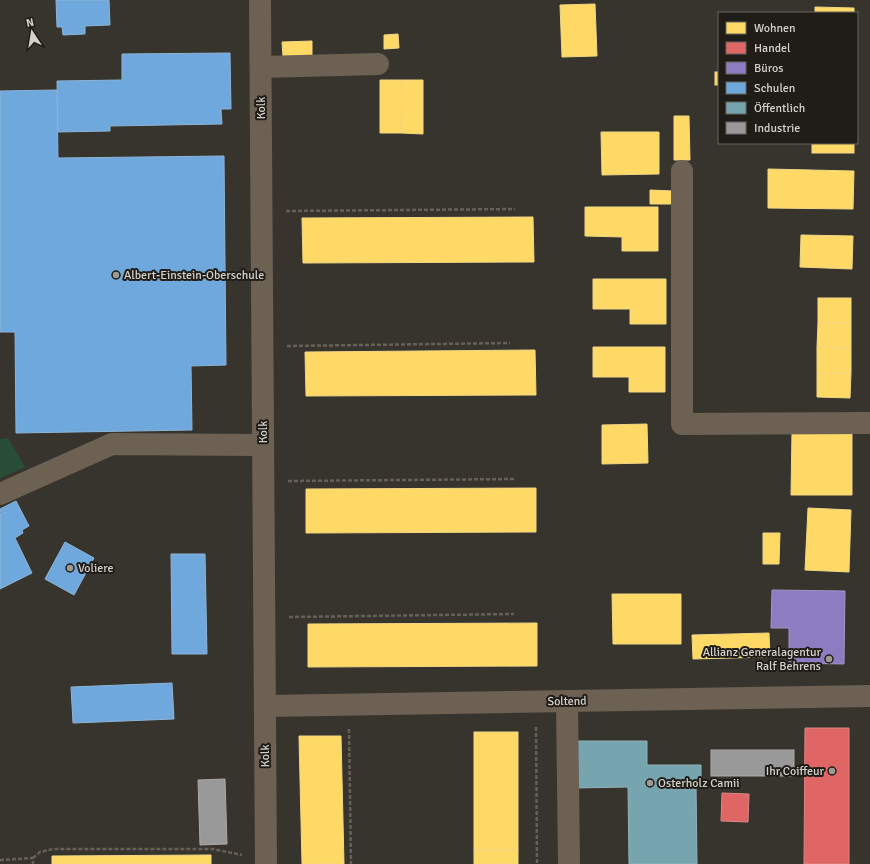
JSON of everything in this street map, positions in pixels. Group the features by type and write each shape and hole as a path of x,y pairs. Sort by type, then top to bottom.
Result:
{"street":[{"name":"Kolk","path":"260,0 266,862"},
{"path":"261,67 378,64"},
{"path":"682,171 682,424 870,423"},
{"path":"0,494 112,444 263,445"},
{"name":"Soltend","path":"265,706 870,696"},
{"path":"567,701 569,864"}],"path":[{"path":"262,211 515,209"},
{"path":"262,346 510,343"},
{"path":"263,482 514,478"},
{"path":"264,618 514,614"},
{"path":"536,701 537,864"},
{"path":"349,705 351,864"},
{"path":"0,860 33,858 40,852 53,849 213,849 266,862"},
{"path":"33,858 33,864"}],"green space":[{"path":"8,438 25,467 0,478 0,439"}],"building: Wohnen":[{"path":"595,4 597,56 562,57 560,5"},
{"path":"815,7 854,8 854,12 815,12"},
{"path":"398,34 399,48 384,49 384,35"},
{"path":"312,41 312,56 283,57 282,42"},
{"path":"715,72 718,72 718,85 715,85"},
{"path":"380,80 402,80 401,133 380,133"},
{"path":"402,80 423,80 423,134 401,133"},
{"path":"674,116 689,116 690,160 674,160"},
{"path":"601,132 659,132 659,174 602,175"},
{"path":"812,144 854,144 854,153 812,153"},
{"path":"768,169 854,171 853,209 768,208"},
{"path":"650,190 673,191 672,204 650,204"},
{"path":"585,207 658,207 658,251 622,251 622,237 585,236"},
{"path":"533,217 534,262 303,263 302,218"},
{"path":"801,235 853,236 852,269 800,267"},
{"path":"593,279 666,279 666,324 630,324 630,309 593,309"},
{"path":"818,298 851,298 851,323 818,323"},
{"path":"818,323 851,323 851,348 817,347"},
{"path":"593,347 665,347 665,392 629,392 629,377 593,377"},
{"path":"817,347 851,348 851,373 817,373"},
{"path":"535,350 536,395 306,396 305,352"},
{"path":"817,373 851,373 850,398 817,397"},
{"path":"647,424 648,463 602,464 602,425"},
{"path":"792,431 852,431 852,495 791,495"},
{"path":"536,488 536,532 306,533 306,489"},
{"path":"808,508 851,510 849,572 805,570"},
{"path":"763,533 780,533 779,564 763,564"},
{"path":"612,594 681,594 681,644 613,644"},
{"path":"537,623 537,666 308,667 308,624"},
{"path":"769,633 770,657 693,659 692,635"},
{"path":"474,732 518,732 518,850 474,850"},
{"path":"299,736 341,736 344,864 302,864"},
{"path":"474,850 518,850 518,864 474,864"},
{"path":"211,855 211,864 52,864 52,856"}],"building: Handel":[{"path":"805,728 849,728 849,864 804,864"},
{"path":"722,793 749,794 748,822 721,821"}],"building: Büros":[{"path":"772,590 845,591 844,664 789,663 789,628 771,628"}],"building: Schulen":[{"path":"56,0 109,0 110,25 85,26 85,34 63,35 62,27 57,27"},
{"path":"230,53 231,109 221,109 222,124 110,126 110,131 58,132 57,81 122,80 122,54"},
{"path":"57,90 58,158 224,156 226,365 191,366 192,430 16,433 15,332 0,332 0,91"},
{"path":"16,501 29,526 22,530 23,533 15,538 32,573 0,589 0,509"},
{"name":"Voliere","path":"65,542 94,558 74,595 45,579"},
{"path":"171,554 205,554 207,654 172,654"},
{"path":"172,683 174,719 73,723 71,687"}],"building: Öffentlich":[{"path":"574,741 647,741 647,765 701,765 701,783 696,783 697,864 629,864 628,787 575,788"}],"building: Industrie":[{"path":"711,750 794,750 794,776 711,776"},
{"path":"225,779 227,844 200,845 198,780"}],"place":[{"name":"Albert-Einstein-Oberschule","path":"116,275"},
{"name":"Voliere","path":"70,568"},
{"name":"Allianz Generalagentur Ralf Behrens","path":"829,659"},
{"name":"Ihr Coiffeur","path":"832,771"},
{"name":"Osterholz Camii","path":"650,783"}]}
